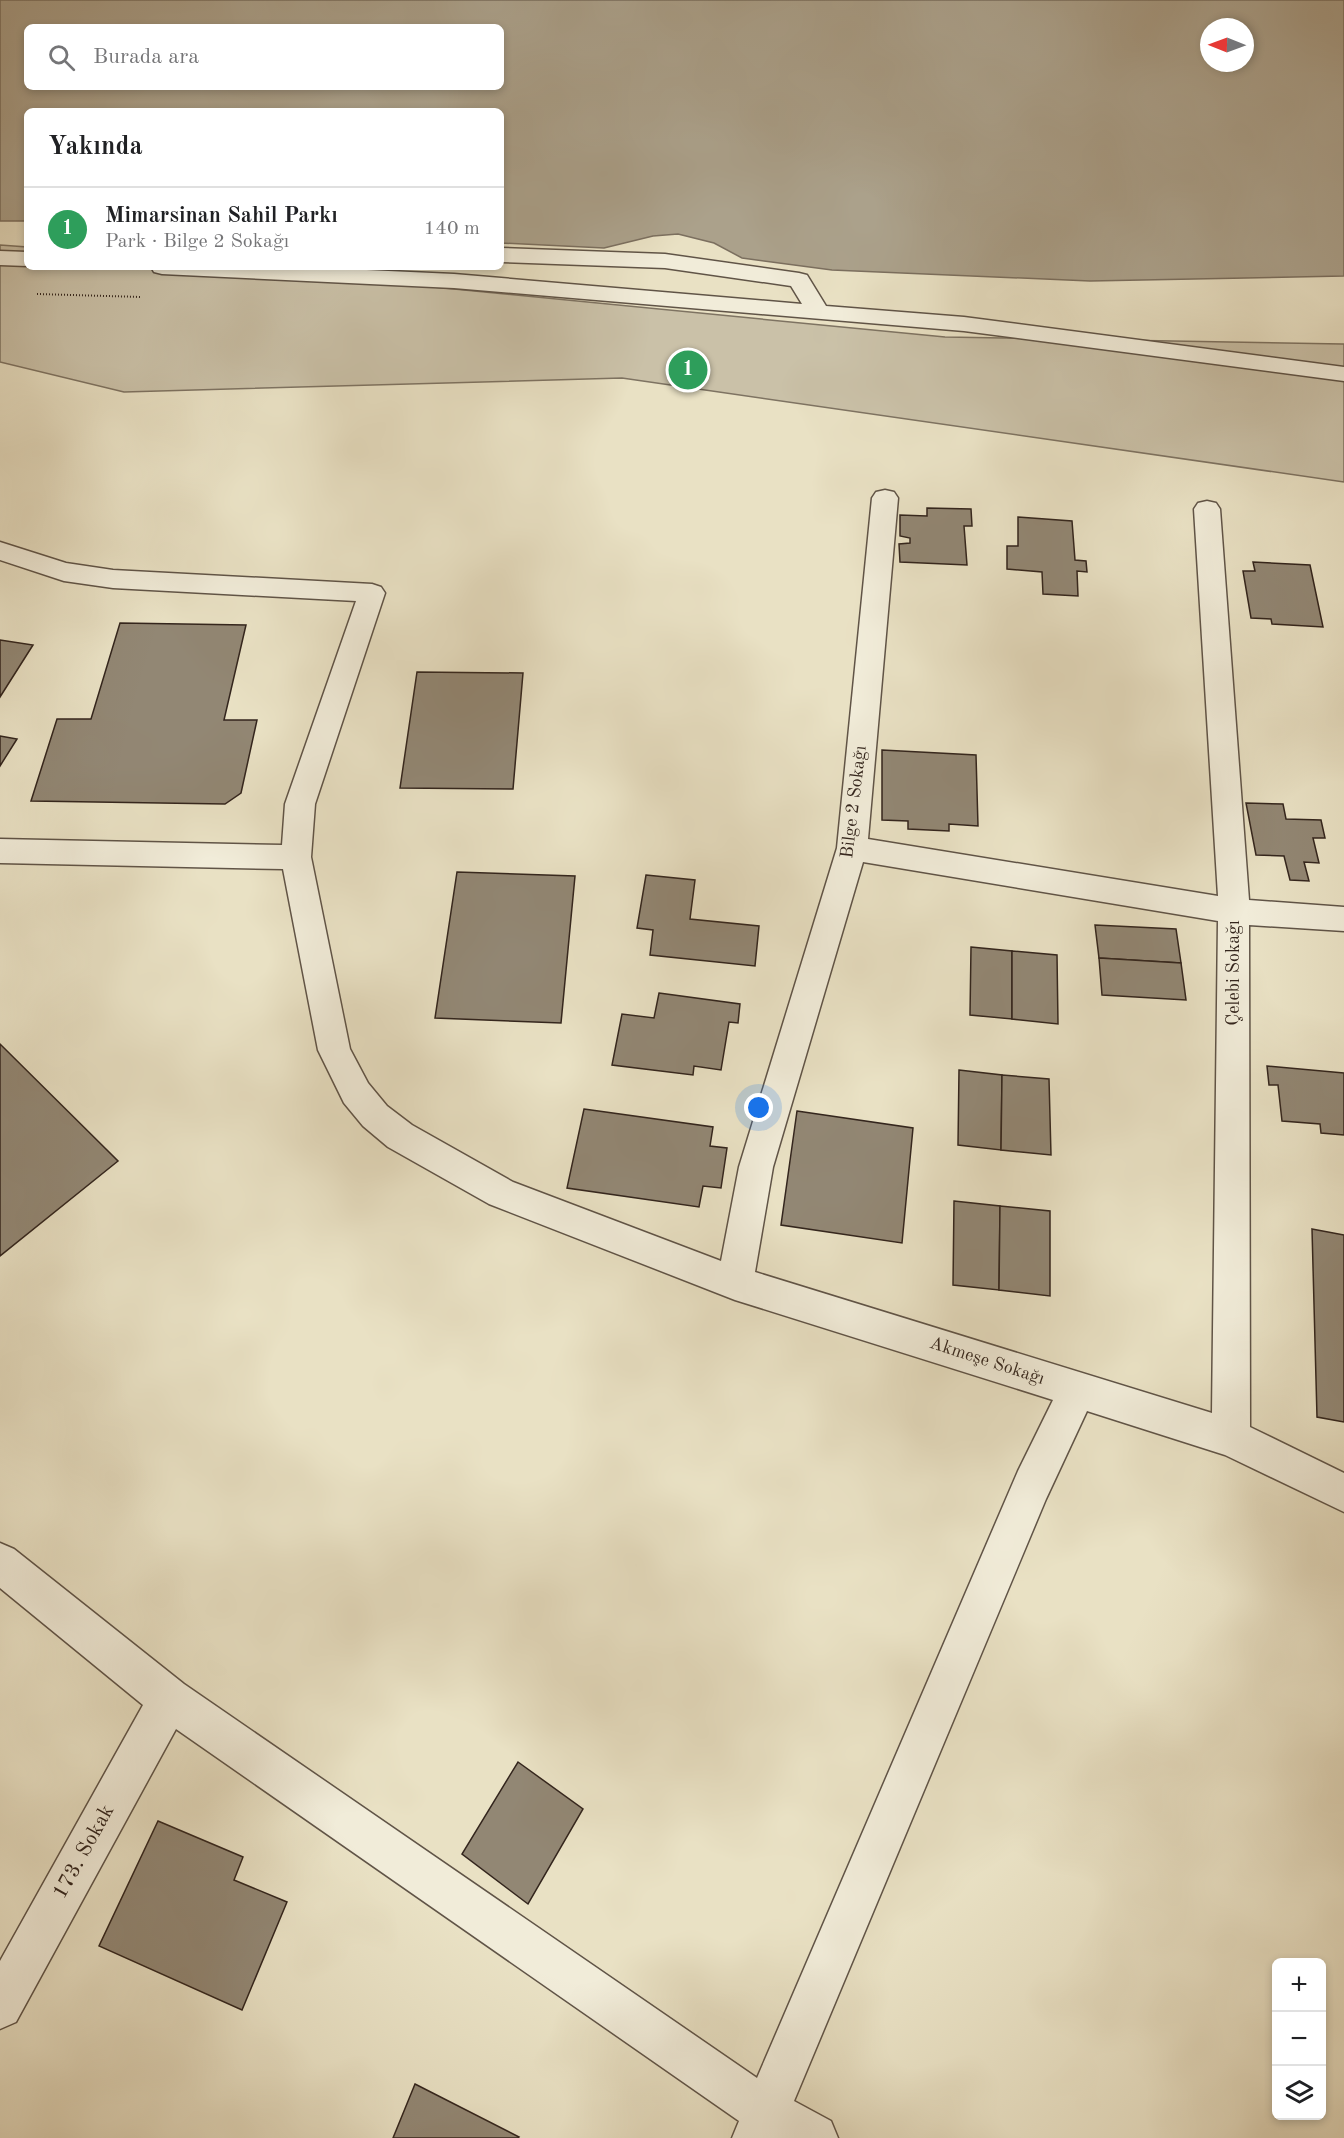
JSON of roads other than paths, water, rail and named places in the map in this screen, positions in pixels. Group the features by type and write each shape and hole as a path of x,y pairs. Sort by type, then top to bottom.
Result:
{"street":[{"path":"504,255 665,261 799,280 818,312"},
{"path":"0,258 24,259"},
{"path":"288,270 456,274 818,312 964,324 1344,374"},
{"name":"Bilge 2 Sokağı","path":"735,1283 756,1167 852,848 885,498"},
{"name":"Çelebi Sokağı","path":"1207,509 1234,911 1231,1438"},
{"name":"Akmeşe Sokağı","path":"0,551 64,572 112,579 372,593 300,804 296,857 334,1050 356,1093 375,1116 400,1136 501,1193 735,1283 1231,1438 1344,1493"},
{"path":"852,848 1234,911 1344,919"},
{"path":"0,851 296,857"},
{"path":"761,2125 1032,1485 1078,1389"},
{"path":"0,1563 169,1699 761,2125 814,2138"},
{"name":"173. Sokak","path":"0,2006 169,1699"}],"place":[{"name":"Mimarsinan Sahil Parkı","path":"688,370"}]}
